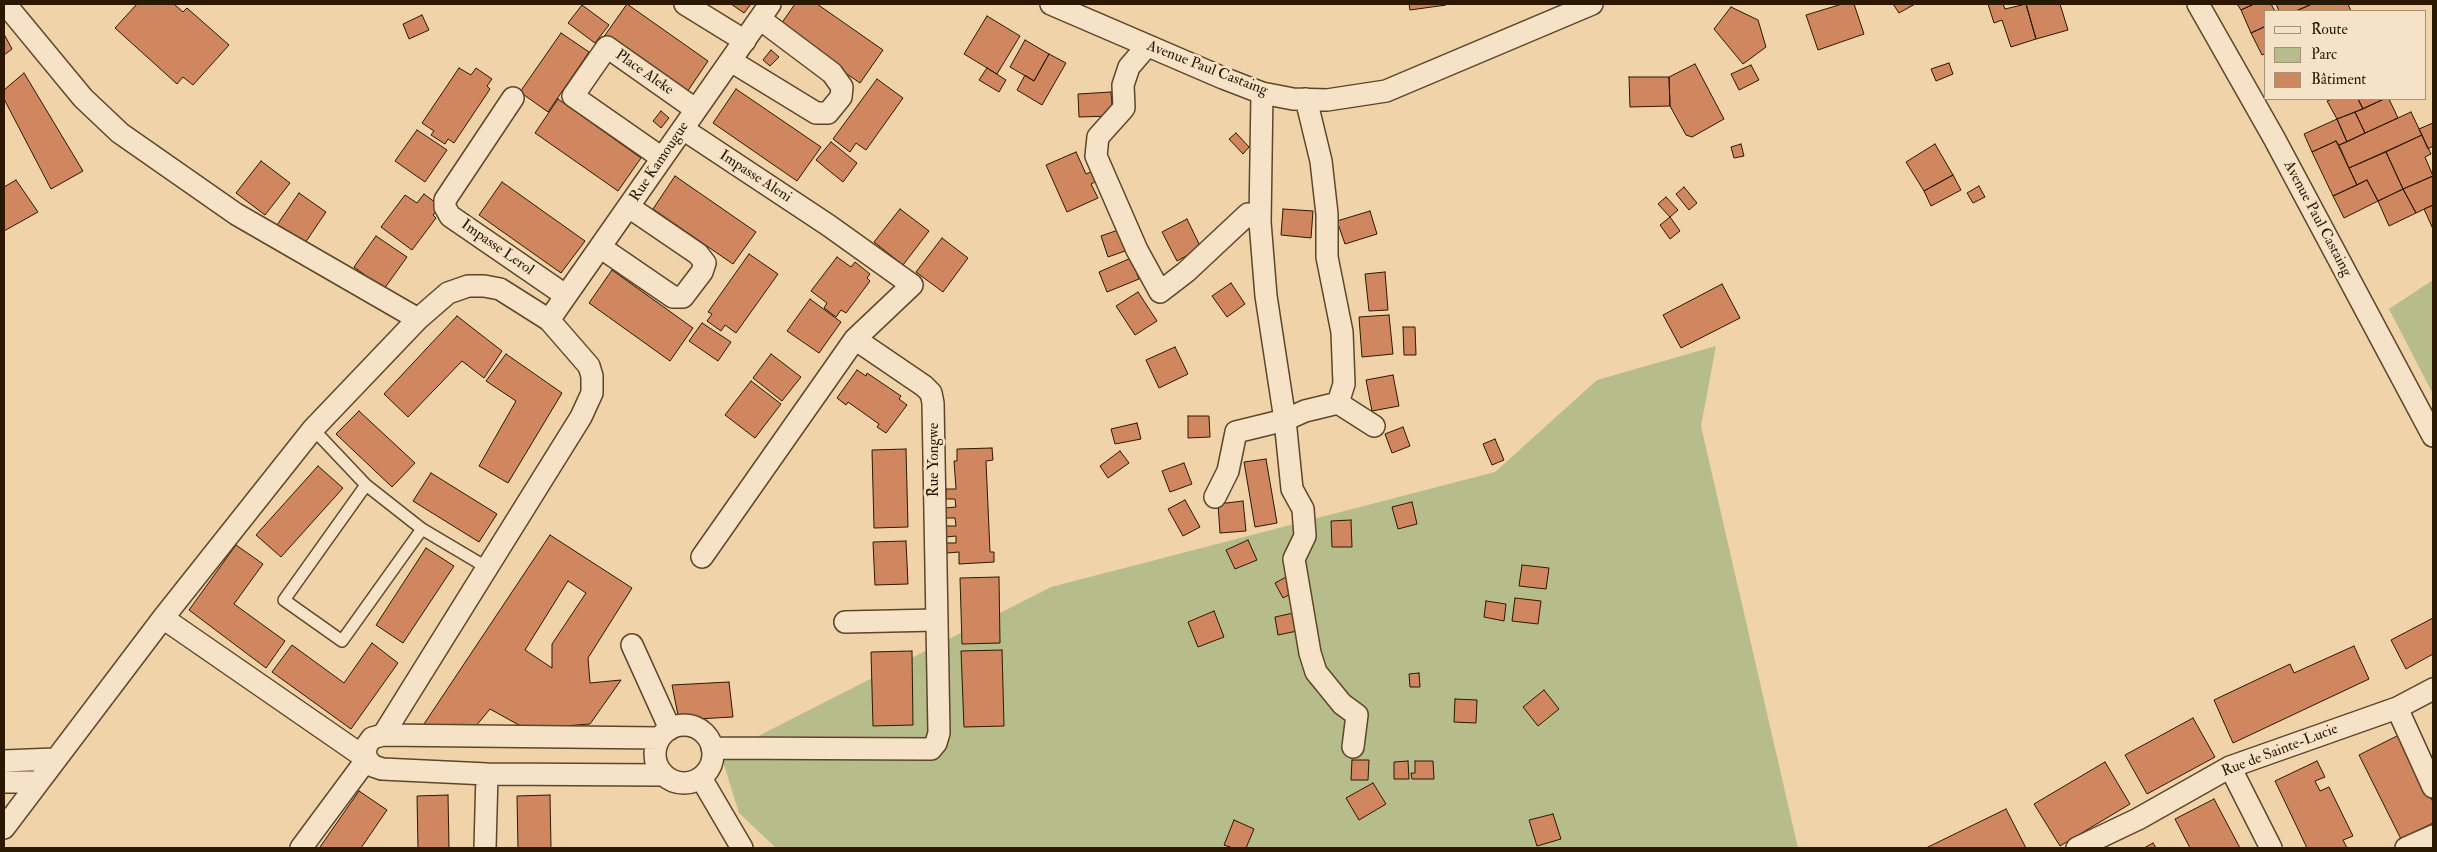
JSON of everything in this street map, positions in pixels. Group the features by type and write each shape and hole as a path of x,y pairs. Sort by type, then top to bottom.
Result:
{"street":[{"path":"685,4 745,41"},
{"name":"Avenue Paul Castaing","path":"1051,4 1262,93 1306,99 1352,98 1386,91 1592,4"},
{"name":"Avenue Paul Castaing","path":"2198,4 2274,138 2433,436"},
{"path":"7,6 84,98 120,133 236,214 418,319"},
{"path":"731,62 816,113 828,112 841,96 842,87 832,73 765,11"},
{"name":"Rue Kamougue","path":"549,320 765,11"},
{"path":"1147,46 1129,67 1123,85 1124,108 1098,137 1096,156 1137,250 1160,292 1186,272 1248,214 1260,222"},
{"name":"Place Aleke","path":"662,158 573,96 607,47 695,109"},
{"path":"1262,93 1260,222 1266,296 1285,420 1292,489 1303,509 1306,536 1294,559 1310,653 1316,672 1342,704 1357,715 1353,747"},
{"name":"Impasse Lerol","path":"512,98 444,204 448,214 565,295"},
{"path":"1306,99 1322,161 1327,257 1342,332 1344,384 1338,403"},
{"name":"Impasse Aleni","path":"682,129 828,225 912,285 855,339"},
{"path":"600,247 673,297 683,297 702,272 705,262 698,254 629,207"},
{"path":"4,828 54,759 163,618 313,429 418,319 448,294 468,286 484,286 500,290 519,299 549,320 588,366 592,376 592,393 581,417 383,735"},
{"path":"702,556 855,339"},
{"name":"Rue Yongwe","path":"712,748 931,749 940,733 936,620 934,416 931,393 855,339"},
{"path":"1215,498 1228,470 1236,432 1285,420 1306,411 1338,403 1374,426"},
{"path":"163,618 367,759 373,766 382,769 486,774 662,774"},
{"path":"845,622 936,620"},
{"path":"301,848 367,759 367,745 372,738 383,735 664,733 688,725 696,728 709,740 712,748 711,765 701,778 692,783 681,784 671,781 662,774 654,756 664,733 632,645"},
{"name":"Rue de Sainte-Lucie","path":"2077,848 2138,819 2230,768 2398,708 2433,689"},
{"path":"2398,708 2433,787"},
{"path":"4,761 54,759"},
{"path":"2230,768 2271,848"},
{"path":"485,848 486,774"},
{"path":"701,778 742,848"},
{"path":"4,782 37,782"},
{"path":"2406,848 2433,836"}],"lane":[{"path":"313,429 366,485 422,529 486,567"},
{"path":"366,485 284,600 342,641 422,529"}],"green space":[{"path":"2433,280 2433,394 2389,309"},
{"path":"1716,346 1701,426 1798,848 776,848 739,813 721,755 1051,587 1495,472 1597,380"}],"building":[{"path":"137,4 174,4 183,12 187,8 229,45 193,85 183,77 177,84 115,28"},
{"path":"627,4 708,61 685,95 603,38"},
{"path":"731,4 751,4 744,13"},
{"path":"795,4 817,4 883,50 860,83 779,27"},
{"path":"1409,4 1446,4 1446,5 1410,10"},
{"path":"1842,4 1854,4 1864,34 1818,50 1806,15"},
{"path":"1893,4 1915,4 1899,13"},
{"path":"1988,4 2003,4 2005,9 2026,4 2036,39 2011,47 2002,20 1994,23"},
{"path":"2026,4 2060,4 2068,30 2036,39"},
{"path":"2237,4 2254,4 2241,10"},
{"path":"2254,4 2271,4 2274,10 2264,10 2264,27 2251,33 2241,10"},
{"path":"2276,4 2312,4 2298,10 2279,10"},
{"path":"2312,4 2348,4 2351,10 2298,10"},
{"path":"582,5 609,25 595,43 568,23"},
{"path":"1731,7 1758,20 1766,47 1743,64 1714,29"},
{"path":"422,15 429,30 409,39 403,24"},
{"path":"987,16 1020,36 997,74 964,54"},
{"path":"2264,27 2264,54 2262,55 2251,33"},
{"path":"561,33 589,52 548,112 520,92"},
{"path":"4,34 12,49 4,55"},
{"path":"1025,40 1049,54 1034,81 1010,67"},
{"path":"771,50 779,57 770,66 763,60"},
{"path":"1049,54 1066,63 1042,105 1017,90 1025,75 1034,81"},
{"path":"1949,63 1953,74 1936,81 1931,69"},
{"path":"1695,64 1724,119 1692,137 1686,135 1670,106 1669,77"},
{"path":"1751,65 1759,80 1739,90 1731,74"},
{"path":"459,68 471,75 476,68 492,79 487,86 490,89 454,143 448,139 445,144 431,135 434,131 422,123"},
{"path":"987,68 1006,80 999,92 979,80"},
{"path":"24,73 83,171 51,189 4,99 4,90"},
{"path":"1629,77 1669,77 1670,106 1630,107"},
{"path":"877,79 903,98 866,150 856,143 850,152 833,139"},
{"path":"736,89 821,147 797,181 713,123"},
{"path":"1111,92 1113,116 1079,117 1078,94"},
{"path":"558,99 641,158 618,191 535,133"},
{"path":"2358,100 2363,109 2337,119 2327,101"},
{"path":"2358,100 2382,100 2363,109"},
{"path":"2382,100 2389,100 2398,118 2365,133 2355,112"},
{"path":"661,111 669,118 661,128 653,121"},
{"path":"2355,112 2365,133 2347,142 2337,119"},
{"path":"2411,112 2422,135 2349,168 2339,145"},
{"path":"2337,119 2347,142 2339,145 2336,141 2312,152 2304,134"},
{"path":"2433,123 2433,146 2428,149 2419,129"},
{"path":"417,130 447,150 425,182 395,161"},
{"path":"1236,133 1249,147 1243,154 1229,139"},
{"path":"2422,135 2431,154 2425,157 2433,176 2403,189 2386,152"},
{"path":"2336,141 2357,185 2333,196 2312,152"},
{"path":"831,142 857,163 843,182 816,160"},
{"path":"1741,144 1744,156 1734,158 1731,147"},
{"path":"1935,144 1953,175 1924,191 1906,162"},
{"path":"1076,152 1086,174 1095,170 1099,180 1091,184 1098,198 1067,212 1046,165"},
{"path":"2386,152 2403,189 2378,201 2367,180 2357,185 2349,168"},
{"path":"261,161 290,183 265,215 236,193"},
{"path":"1953,175 1961,190 1931,206 1924,191"},
{"path":"675,176 756,232 733,264 653,209"},
{"path":"2433,176 2433,205 2416,213 2403,189"},
{"path":"16,180 38,212 4,231 4,187"},
{"path":"2367,180 2378,201 2344,218 2333,196"},
{"path":"502,182 585,241 561,273 479,215"},
{"path":"1979,186 1985,197 1973,203 1967,193"},
{"path":"1684,187 1697,203 1689,210 1676,194"},
{"path":"2403,189 2416,213 2389,226 2378,201"},
{"path":"299,193 326,212 305,243 277,225"},
{"path":"424,194 440,206 433,215 436,218 412,250 381,227 405,195 417,203"},
{"path":"1666,197 1678,210 1670,217 1658,204"},
{"path":"2433,205 2433,229 2424,209"},
{"path":"900,209 929,231 903,265 874,242"},
{"path":"1283,209 1313,211 1311,238 1281,235"},
{"path":"1370,211 1377,234 1345,244 1337,221"},
{"path":"1670,217 1680,231 1670,239 1660,225"},
{"path":"1187,219 1201,248 1177,261 1162,232"},
{"path":"1121,229 1128,250 1108,257 1101,236"},
{"path":"376,236 407,257 384,289 354,267"},
{"path":"942,238 968,258 943,292 916,272"},
{"path":"749,254 778,274 736,333 725,325 721,331 707,321 712,314 708,312"},
{"path":"837,257 851,267 855,262 870,274 867,278 870,281 846,313 841,310 836,317 824,308 827,303 811,291"},
{"path":"1131,258 1139,279 1107,292 1099,272"},
{"path":"612,270 693,328 670,361 589,303"},
{"path":"1385,272 1388,310 1369,311 1365,274"},
{"path":"1231,283 1245,304 1227,317 1212,296"},
{"path":"1722,284 1740,318 1681,348 1663,315"},
{"path":"1138,292 1157,321 1135,335 1116,306"},
{"path":"810,299 841,322 819,353 787,331"},
{"path":"1389,315 1393,354 1362,357 1359,317"},
{"path":"457,316 502,351 484,378 462,361 408,417 384,394"},
{"path":"702,323 731,342 718,361 689,341"},
{"path":"1403,327 1415,327 1416,355 1404,355"},
{"path":"1175,347 1188,374 1159,388 1146,360"},
{"path":"506,354 562,393 508,483 479,466 516,401 486,381"},
{"path":"771,354 801,377 782,401 753,378"},
{"path":"857,370 866,376 867,373 901,396 899,399 907,405 886,433 877,427 879,424 848,402 846,405 837,398"},
{"path":"1393,375 1399,406 1372,411 1366,380"},
{"path":"751,381 781,404 755,438 725,415"},
{"path":"359,411 415,463 392,487 336,434"},
{"path":"1188,416 1209,416 1210,437 1188,438"},
{"path":"1137,423 1141,439 1115,444 1111,429"},
{"path":"1403,427 1410,446 1392,453 1385,434"},
{"path":"1495,439 1504,460 1492,465 1483,444"},
{"path":"992,448 993,460 986,461 990,552 994,552 994,562 959,564 959,552 947,553 946,543 956,543 956,536 946,537 945,526 956,526 955,518 946,518 945,508 956,507 955,499 946,499 946,489 956,489 954,461 957,461 957,449"},
{"path":"906,449 908,527 874,528 872,450"},
{"path":"1120,451 1129,463 1108,478 1100,466"},
{"path":"1266,459 1277,523 1255,527 1244,462"},
{"path":"1184,463 1192,484 1170,492 1162,471"},
{"path":"318,466 343,488 281,557 256,535"},
{"path":"431,473 497,514 479,542 413,501"},
{"path":"1185,500 1200,527 1183,536 1168,509"},
{"path":"1243,501 1246,531 1220,533 1218,504"},
{"path":"1412,502 1417,524 1398,529 1392,507"},
{"path":"1351,520 1352,547 1332,547 1331,521"},
{"path":"550,535 632,588 588,658 590,683 621,680 590,724 526,729 490,709 470,733 418,733","holes":["568,581 586,593 552,644 552,668 525,650"]},
{"path":"1248,540 1257,560 1235,569 1226,550"},
{"path":"906,541 908,584 875,585 873,542"},
{"path":"236,545 263,564 234,604 285,641 266,668 189,610"},
{"path":"426,548 454,566 403,643 376,625"},
{"path":"1522,565 1549,568 1546,589 1519,586"},
{"path":"1288,576 1296,591 1283,598 1275,583"},
{"path":"999,577 1000,643 962,644 960,578"},
{"path":"1515,598 1541,601 1538,624 1512,621"},
{"path":"1486,601 1506,604 1504,621 1484,617"},
{"path":"1214,611 1224,637 1198,647 1188,622"},
{"path":"1298,612 1302,630 1278,635 1275,617"},
{"path":"2433,618 2433,654 2406,669 2391,640"},
{"path":"372,643 398,663 351,729 272,672 292,645 344,683"},
{"path":"2354,646 2369,679 2233,743 2214,700 2290,664 2294,673"},
{"path":"1002,650 1004,726 964,727 961,651"},
{"path":"912,651 913,725 873,726 871,652"},
{"path":"1419,673 1420,687 1410,687 1409,674"},
{"path":"729,682 733,717 679,720 672,685"},
{"path":"1544,690 1559,709 1538,726 1523,707"},
{"path":"1455,699 1477,700 1476,723 1454,722"},
{"path":"2193,718 2215,757 2147,794 2125,755"},
{"path":"2399,735 2433,802 2433,823 2401,839 2359,755"},
{"path":"1352,760 1369,760 1368,780 1351,780"},
{"path":"1408,761 1409,779 1394,779 1394,762"},
{"path":"1415,761 1433,761 1434,779 1412,779 1411,773 1415,773"},
{"path":"2317,761 2325,777 2315,781 2320,791 2329,787 2353,836 2343,840 2347,848 2307,848 2275,781"},
{"path":"2105,762 2130,804 2060,846 2034,804"},
{"path":"1373,783 1386,804 1359,820 1346,798"},
{"path":"359,791 387,810 361,848 320,847"},
{"path":"448,795 449,848 418,848 417,796"},
{"path":"550,795 551,848 518,848 517,796"},
{"path":"2214,799 2240,848 2190,848 2175,819"},
{"path":"2006,809 2026,848 1926,848"},
{"path":"1553,814 1561,839 1537,846 1529,820"},
{"path":"1234,820 1254,829 1246,848 1233,848 1224,845"},
{"path":"2153,843 2156,848 2144,848"}]}
